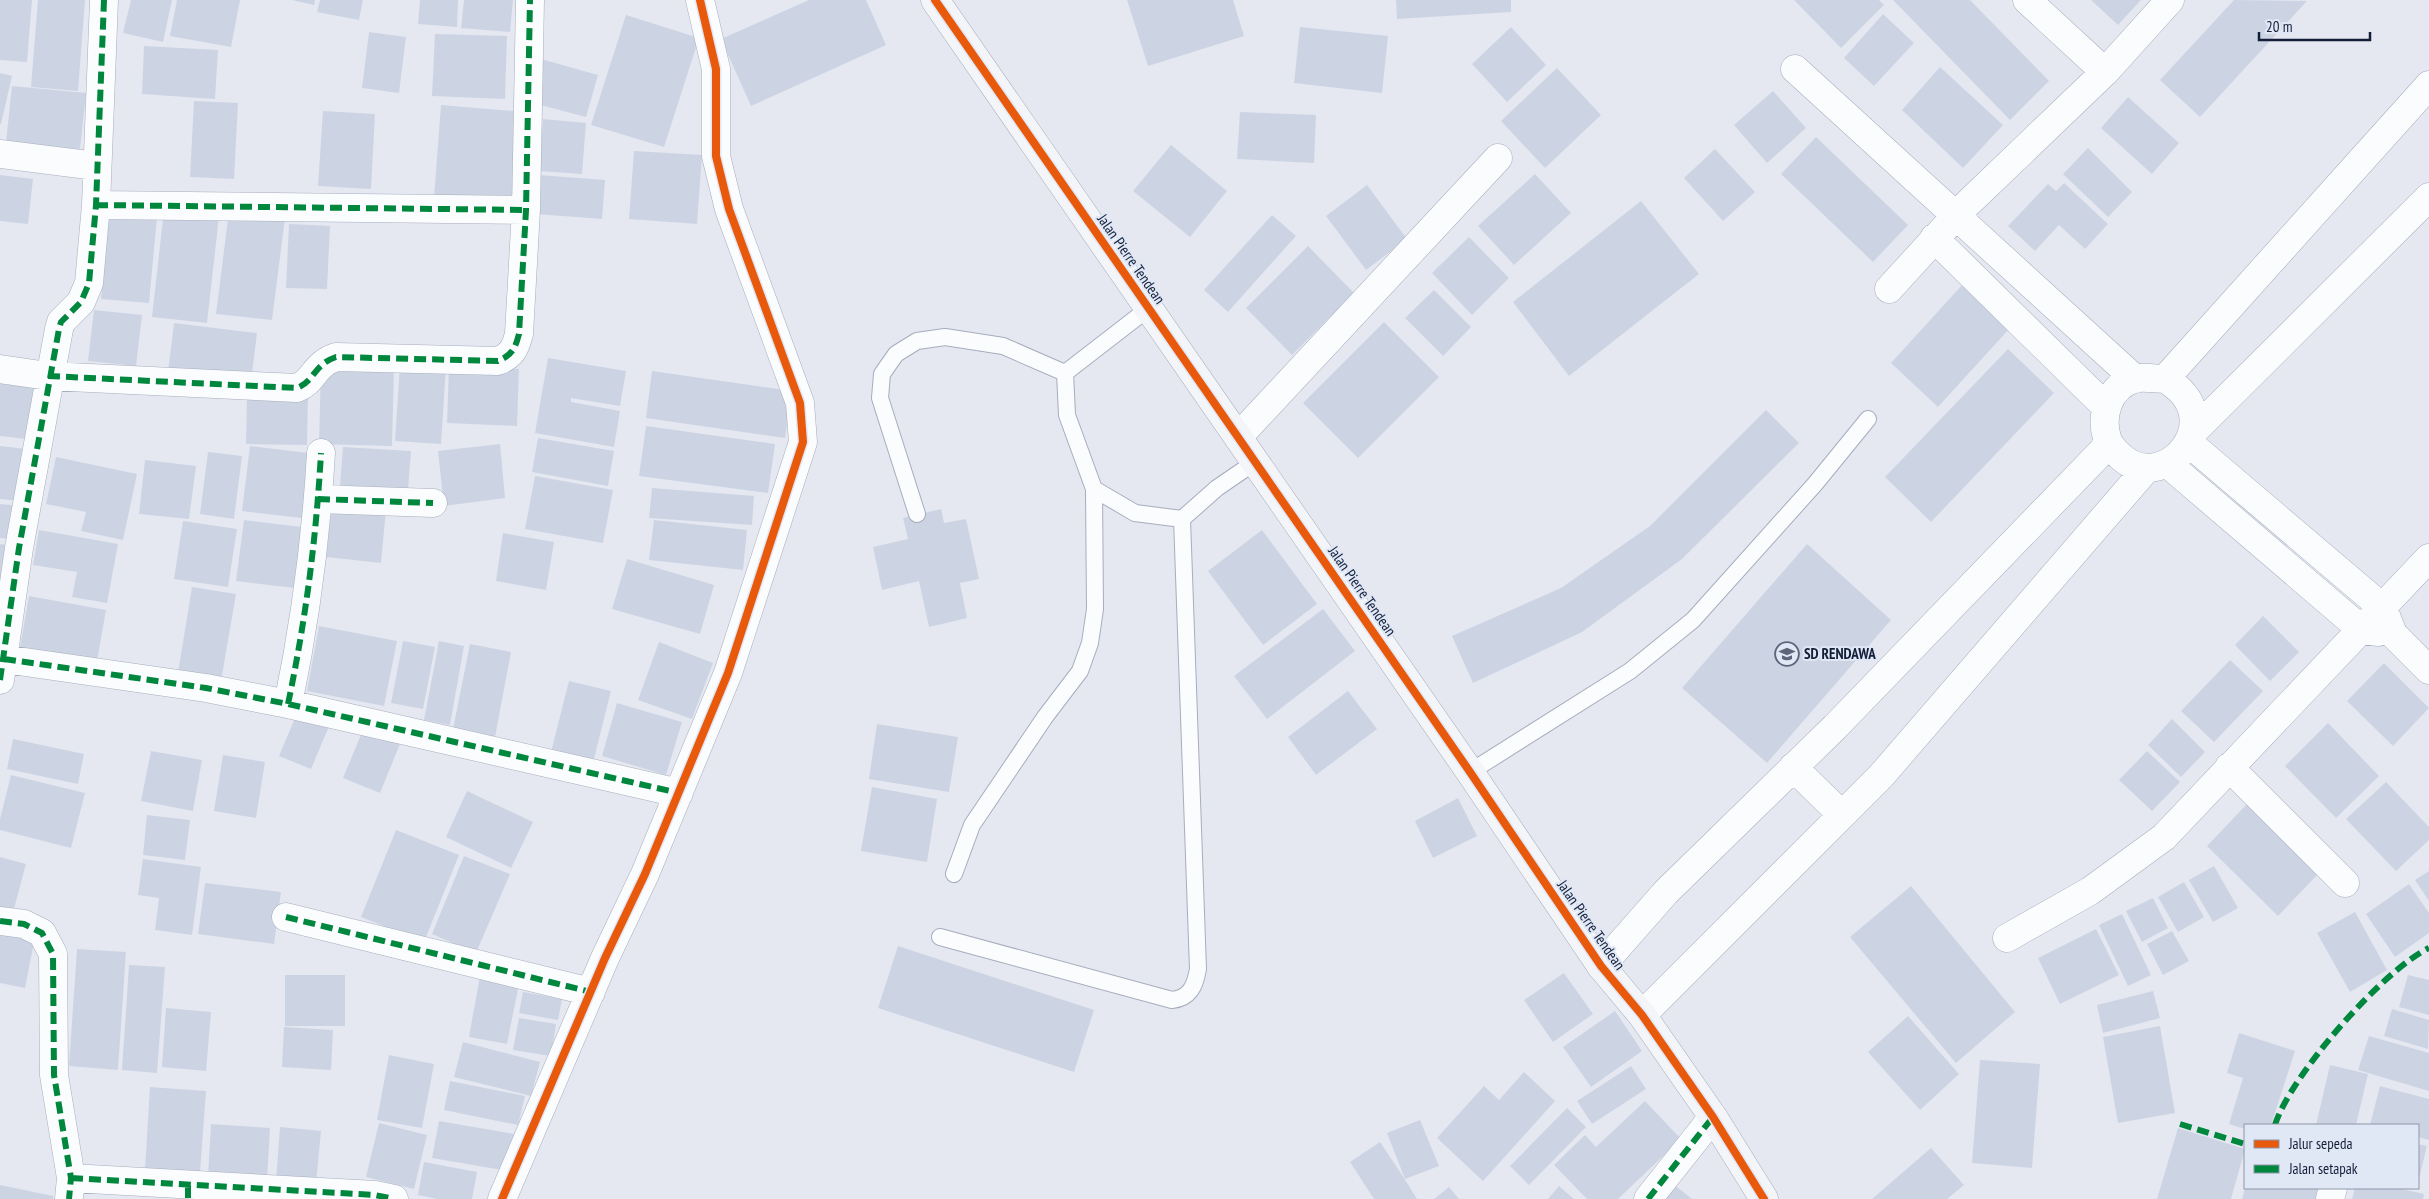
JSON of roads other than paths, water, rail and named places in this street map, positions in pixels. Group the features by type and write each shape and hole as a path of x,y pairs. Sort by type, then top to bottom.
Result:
{"street":[{"path":"104,0 96,204 89,283 81,302 61,322 48,376 19,548 2,670 206,688 288,704 678,793"},
{"path":"0,369 48,376 297,388 306,385 318,366 336,357 498,361 514,350 519,334 526,210 530,0"},
{"path":"502,1199 591,992 645,874 728,673 803,442 800,403 730,209 716,156 716,69 700,0"},
{"name":"Jalan Pierre Tendean","path":"935,0 1470,772 1601,966 1642,1015 1713,1117 1764,1199"},
{"path":"2027,0 2105,72"},
{"path":"1889,289 1956,215 2105,72 2170,0"},
{"path":"1795,69 2135,379"},
{"path":"2165,380 2429,85"},
{"path":"0,154 96,166"},
{"path":"1238,437 1498,158"},
{"path":"1642,1015 1881,776 2158,466 2191,438 2429,196"},
{"path":"96,204 526,210"},
{"path":"1934,238 2106,407"},
{"path":"2191,438 2194,416 2189,400 2179,388 2165,380 2135,379 2117,390 2106,407 2104,426 2109,444 2125,461 2158,466 2362,630 2393,634"},
{"path":"2191,438 2383,608 2393,634 2429,670"},
{"path":"1601,966 1666,892 1835,727 2109,444"},
{"path":"288,704 304,626 316,538 321,453"},
{"path":"318,499 433,503"},
{"path":"2007,938 2090,891 2164,837 2429,558"},
{"path":"1793,767 1842,815"},
{"path":"2229,767 2345,883"},
{"path":"286,916 591,992"},
{"path":"0,921 24,924 42,933 53,954 54,1075 70,1188 188,1192 318,1192 394,1199"},
{"path":"1648,1199 1713,1117"}],"lane":[{"path":"1065,373 1149,308"},
{"path":"917,514 880,398 882,374 896,354 917,341 945,337 1003,346 1065,373"},
{"path":"954,874 972,825 1040,725 1080,671 1090,643 1095,609 1094,488 1067,415 1065,373"},
{"path":"1470,772 1630,671 1693,620 1815,484 1868,419"},
{"path":"1094,488 1135,513 1182,519 1217,488 1255,462"},
{"path":"940,937 1172,1000 1181,999 1194,988 1198,969 1182,519"}],"place":[{"name":"SD RENDAWA","path":"1787,654"}]}
